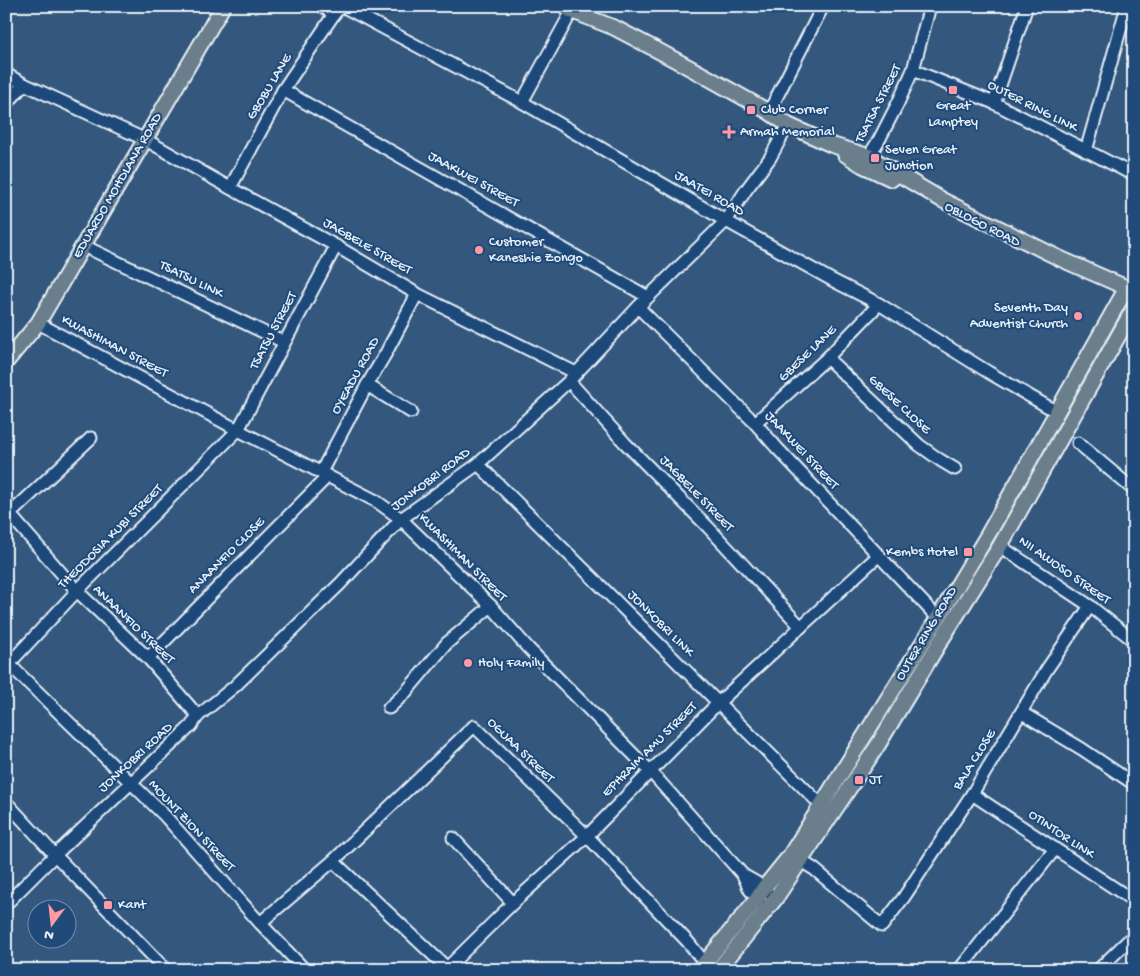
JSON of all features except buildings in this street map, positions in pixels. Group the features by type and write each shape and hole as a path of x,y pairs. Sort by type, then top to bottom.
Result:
{"main road":[{"name":"EDUARDO MOHDLANA ROAD","path":"6,362 38,324 223,6"},
{"name":"OBLOGO ROAD","path":"569,8 623,32 769,112 788,125 1131,292"},
{"name":"OUTER RING ROAD","path":"718,970 766,899 789,857 938,618 990,531 1076,376 1131,292"},
{"name":"OUTER RING ROAD","path":"703,966 801,861 876,748 1000,546 1134,308"}],"street":[{"name":"JAATEI ROAD","path":"322,6 339,9 522,102 726,221 879,304 988,372 1057,412"},
{"path":"769,112 821,10 809,6"},
{"name":"TSATSA STREET","path":"865,161 879,140 913,70 930,6"},
{"path":"994,103 1027,6"},
{"path":"1086,151 1127,6"},
{"path":"522,102 569,8"},
{"name":"GBOBU LANE","path":"230,188 283,90 339,9"},
{"name":"OUTER RING LINK","path":"913,70 994,103 1134,175"},
{"name":"JAGBELE STREET","path":"6,74 146,140 336,246 417,294 572,377 625,443 708,527 801,627"},
{"path":"6,105 24,84"},
{"name":"JAAKWEI STREET","path":"283,90 648,297"},
{"name":"JONKOBRI ROAD","path":"6,904 130,783 192,726 198,716 235,686 340,584 401,519 478,464 572,377 638,307 726,221 770,158 788,125"},
{"name":"TSATSU LINK","path":"84,246 284,342"},
{"name":"TSATSU STREET","path":"238,430 336,246"},
{"name":"OYEADU ROAD","path":"325,474 367,385 417,294"},
{"name":"GBESE LANE","path":"755,423 827,358 879,304"},
{"name":"JAAKWEI STREET","path":"638,307 755,423 938,618"},
{"name":"KWASHIMAN STREET","path":"38,324 376,501 401,519 491,606 528,648 651,772 743,875 757,883 766,899"},
{"name":"GBESE CLOSE","path":"827,358 919,445 955,469"},
{"path":"367,385 411,412"},
{"name":"THEODOSIA KUBI STREET","path":"8,665 77,591 238,430"},
{"path":"8,512 91,438"},
{"path":"1078,443 1134,490"},
{"name":"JONKOBRI LINK","path":"478,464 822,805"},
{"name":"ANAANFIO CLOSE","path":"148,658 325,474"},
{"name":"ANAANFIO STREET","path":"8,512 77,591 148,658 198,716"},
{"name":"NII AWOSO STREET","path":"1000,546 1090,606 1134,641"},
{"name":"EPHRAIM AMU STREET","path":"446,969 513,903 586,836 718,703 879,555"},
{"path":"390,708 447,643 491,606"},
{"name":"BALA CLOSE","path":"801,861 814,869 882,926 904,897 972,794 1048,669 1090,606"},
{"name":"MOUNT ZION STREET","path":"8,665 165,816 260,923 305,970"},
{"path":"1022,713 1082,749 1134,784"},
{"name":"OGUAA STREET","path":"260,923 332,861 474,726 586,836 688,942 700,957 703,966"},
{"name":"OTINTOR LINK","path":"972,794 1134,901"},
{"path":"6,802 166,970"},
{"path":"453,838 513,903"},
{"path":"959,970 1055,849"},
{"path":"332,861 446,969"},
{"path":"1098,970 1134,935"}],"place":[{"name":"Great Lamptey","path":"953,90"},
{"name":"Club Corner","path":"751,110"},
{"name":"Armah Memorial","path":"729,132"},
{"name":"Seven Great Junction","path":"875,158"},
{"name":"Customer Kaneshie Zongo","path":"479,250"},
{"name":"Seventh Day Adventist Church","path":"1078,316"},
{"name":"Kembs Hotel","path":"968,552"},
{"name":"Holy Family","path":"468,663"},
{"name":"JT","path":"859,780"},
{"name":"Kant","path":"108,905"}]}
